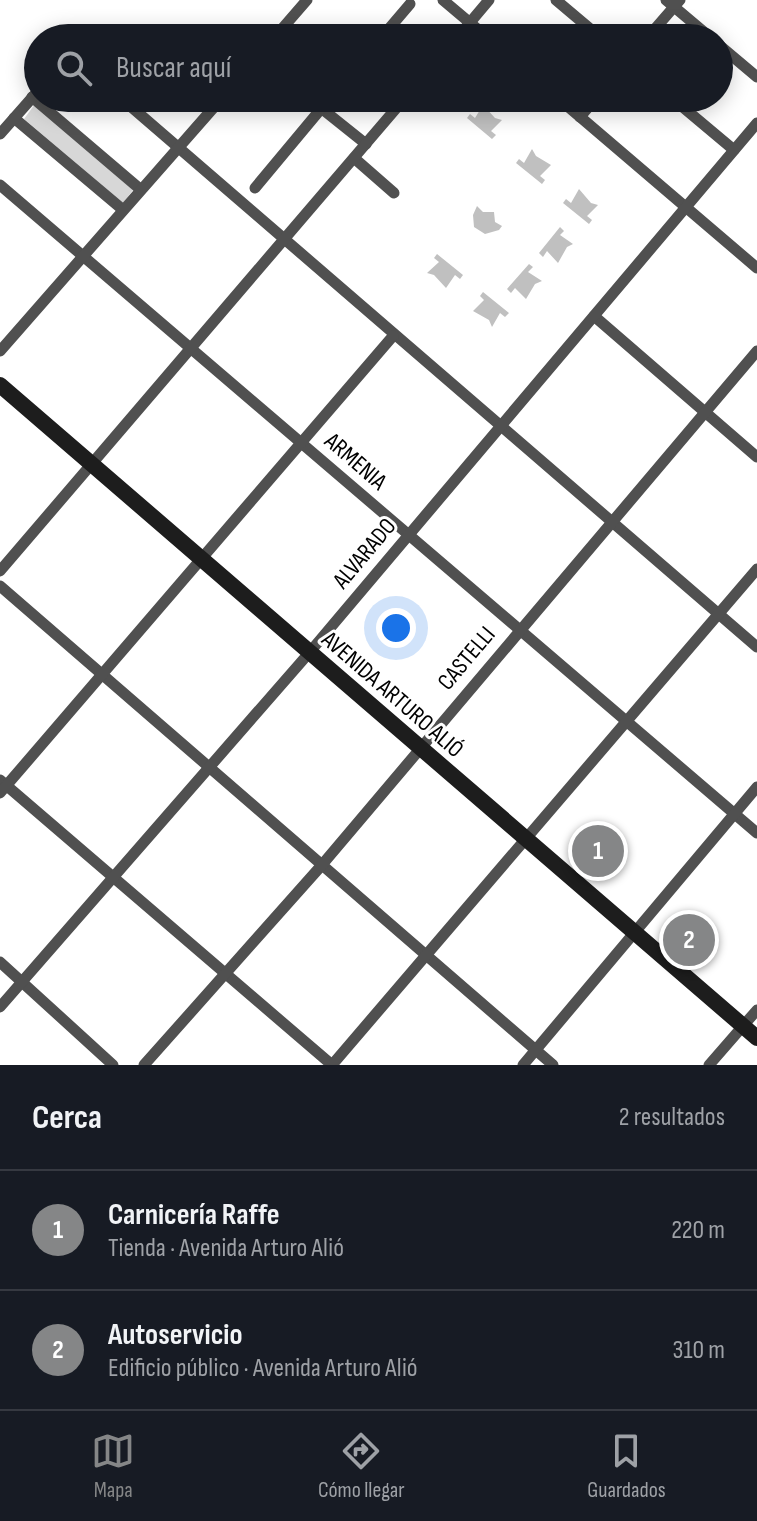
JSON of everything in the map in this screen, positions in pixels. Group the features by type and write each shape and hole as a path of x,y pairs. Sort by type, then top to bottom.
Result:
{"main road":[{"name":"AVENIDA ARTURO ALIÓ","path":"0,385 90,466 757,1038"}],"street":[{"path":"286,24 307,0"},
{"path":"443,0 470,23 489,0"},
{"path":"556,0 584,24"},
{"path":"657,24 673,2 696,24"},
{"path":"393,24 410,4"},
{"path":"733,57 757,77"},
{"path":"0,134 24,107"},
{"path":"55,112 140,189"},
{"path":"137,112 498,427 757,647"},
{"path":"0,351 210,112"},
{"path":"255,188 318,112"},
{"path":"326,112 366,144"},
{"path":"0,571 393,112"},
{"path":"574,112 757,268"},
{"path":"580,117 584,112"},
{"path":"689,112 734,150"},
{"path":"14,118 122,209"},
{"name":"ALVARADO","path":"0,1007 309,653 757,123"},
{"path":"354,158 394,193"},
{"name":"ARMENIA","path":"0,185 757,833"},
{"path":"594,316 757,457"},
{"path":"393,336 2,786 332,1065 757,569"},
{"name":"CASTELLI","path":"144,1065 321,866 757,351"},
{"path":"0,586 207,769 553,1065"},
{"path":"523,1065 757,787"},
{"path":"0,962 113,1065"},
{"path":"709,1065 757,1010"}],"shaded area":[{"path":"29,112 44,112 133,190 123,203 24,119"}],"building":[{"path":"479,112 489,112 502,120 491,131 496,135 492,139 467,118 470,114 475,118"},
{"path":"532,149 536,156 551,165 540,176 545,180 542,184 516,163 519,159 524,163"},
{"path":"579,189 591,203 598,205 587,216 592,220 589,224 563,203 566,199 571,203"},
{"path":"477,206 483,212 494,212 495,222 502,226 499,230 485,234 474,227 473,215"},
{"path":"560,227 564,231 560,235 573,244 567,247 558,263 547,251 543,257 539,253"},
{"path":"437,254 463,275 460,279 455,275 446,288 434,275 427,273 439,262 434,258"},
{"path":"529,264 533,267 528,272 542,281 535,284 526,299 515,288 511,293 507,289"},
{"path":"483,292 509,313 505,317 500,313 492,327 489,320 473,311 484,300 480,296"}],"place":[{"name":"Carnicería Raffe","path":"598,851"},
{"name":"Autoservicio","path":"689,940"}]}
